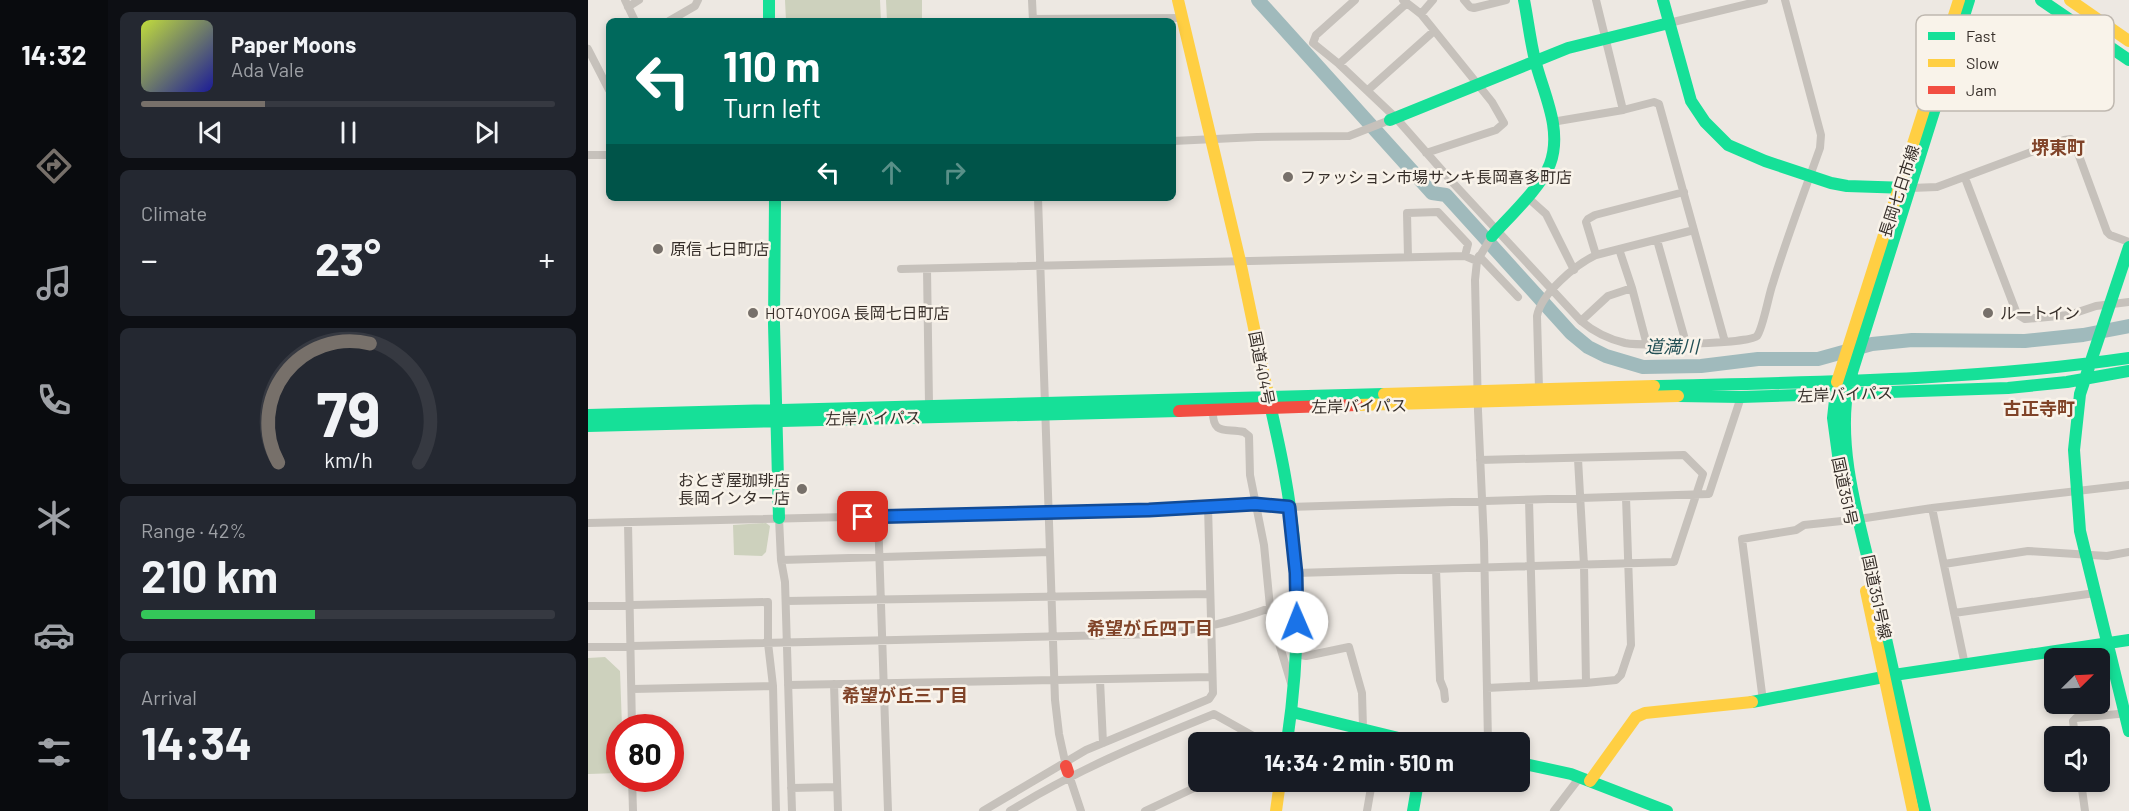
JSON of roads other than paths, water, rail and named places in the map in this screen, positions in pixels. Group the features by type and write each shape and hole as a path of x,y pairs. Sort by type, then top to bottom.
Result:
{"main road":[{"path":"769,0 770,18"},
{"name":"国道404号","path":"1178,0 1240,261 1289,507 1296,573 1296,598 1292,712 1289,732"},
{"path":"1494,232 1527,197 1547,172 1553,159 1555,143 1552,122 1535,61 1524,0"},
{"path":"1663,0 1691,101 1698,114 1712,130 1736,150 1810,178 1847,186 1905,188"},
{"name":"長岡七日市線","path":"1955,15 1959,0"},
{"name":"長岡七日市線","path":"1964,15 1969,0"},
{"path":"2041,0 2063,15"},
{"path":"2070,0 2092,15"},
{"path":"1393,119 1568,48 1669,24"},
{"path":"2114,31 2129,41"},
{"path":"2114,50 2129,60"},
{"name":"長岡七日市線","path":"1848,362 1864,332 1927,111"},
{"name":"長岡七日市線","path":"1841,388 1848,362 1851,334 1931,111"},
{"path":"775,201 774,324 779,518"},
{"path":"2129,247 2080,394 2074,450 2078,515 2085,555 2127,712 2129,731"},
{"name":"左岸バイパス","path":"588,415 776,416 1045,409 1104,400 1269,402 1478,397 1661,396 1841,388 2001,375 2090,365 2129,358"},
{"name":"左岸バイパス","path":"1478,397 1539,389 2008,388 2085,379 2129,371"},
{"name":"国道351号","path":"1841,388 1834,438 1855,520 1889,676 1913,811"},
{"name":"左岸バイパス","path":"588,426 776,416 929,404 1083,412 1213,410 1269,402"},
{"path":"1585,779 1636,717 1645,713 1763,700 1889,676 2129,640"},
{"path":"1889,676 1925,811"},
{"path":"1292,712 1363,728 1370,732"},
{"path":"1530,765 1585,779 1667,811"},
{"path":"1276,811 1279,792"},
{"path":"1413,811 1416,792"}],"street":[{"path":"633,18 626,4 639,0"},
{"path":"674,18 695,6 698,0"},
{"path":"1032,0 1033,18"},
{"path":"1355,0 1313,39 1313,43 1368,90 1494,232 1581,321 1607,338 1628,344 1647,345 1725,342 1757,336 1820,148 1821,135 1785,0"},
{"path":"1421,14 1433,0"},
{"path":"1464,0 1474,8 1506,0"},
{"path":"1596,0 1623,110"},
{"path":"1669,24 1764,0"},
{"path":"1339,63 1405,2 1421,14 1503,119 1502,126 1496,130 1426,153"},
{"path":"1176,18 1182,18"},
{"path":"1368,90 1434,31"},
{"path":"588,49 606,84"},
{"path":"1552,122 1623,110 1654,102 1659,104 1725,342"},
{"path":"1176,141 1349,136 1393,119"},
{"path":"1905,188 1937,188 2071,139 2107,232 2129,242"},
{"path":"588,155 606,155"},
{"path":"1965,178 2017,314 2025,319 2069,315 2086,308 2129,302"},
{"path":"1596,255 1587,222 1590,217 1684,192"},
{"path":"1527,197 1546,214 1574,270"},
{"path":"1038,201 1054,681 1057,721 1067,769 1081,811"},
{"path":"1408,257 1407,213 1438,212 1468,244 1465,256"},
{"path":"1539,389 1537,316 1539,307 1551,291 1586,260 1596,255 1694,230"},
{"path":"1488,732 1475,280 1479,257 1494,232"},
{"path":"1657,240 1686,343"},
{"path":"1619,249 1647,345"},
{"path":"902,269 1465,256 1479,257 1518,297"},
{"path":"927,269 929,404"},
{"path":"1581,321 1608,296 1632,288"},
{"path":"588,523 1049,513 1255,504 1289,507 1709,494 1740,400"},
{"path":"1213,410 1213,422 1216,428 1244,432 1249,436 1250,475 1264,545 1270,609 1292,689"},
{"path":"1296,573 1674,562 1703,474 1684,456 1480,460"},
{"path":"1578,459 1584,565 1586,683"},
{"path":"1763,700 1742,539 1796,530 1804,525 2129,485"},
{"path":"1487,688 1586,683 1616,680 1621,675 1630,652 1626,497"},
{"path":"1528,500 1534,685"},
{"path":"1010,811 1103,743 1209,699 1213,693 1208,506"},
{"path":"1932,508 1965,665"},
{"path":"878,516 888,811"},
{"path":"779,518 786,600 792,811"},
{"path":"628,523 632,714"},
{"path":"1944,564 2028,551 2085,555 2129,552"},
{"path":"781,560 1050,552"},
{"path":"1436,569 1440,680 1445,699"},
{"path":"1954,613 2095,593"},
{"path":"786,600 1210,594"},
{"path":"588,647 1159,634 1212,626 1270,609 1296,598"},
{"path":"588,606 768,602 776,811"},
{"path":"1295,654 1306,656 1349,647 1362,693 1363,728"},
{"path":"788,685 1212,677"},
{"path":"1100,680 1103,743"},
{"path":"834,684 838,811"},
{"path":"632,689 772,686"},
{"path":"2074,726 2073,721 2076,718 2127,712"},
{"path":"983,811 1067,769 1106,758 1214,714 1246,732"},
{"path":"1554,811 1585,779"},
{"path":"790,788 837,787"},
{"path":"1145,811 1188,791"},
{"path":"632,792 633,811"},
{"path":"1367,811 1370,792"},
{"path":"2082,792 2085,811"}],"waterway":[{"name":"道満川","path":"1258,0 1432,193 1446,195 1571,333 1588,347 1606,356 1643,367 1701,366 1758,359 1818,359 1872,344 1912,340 2025,341 2083,335 2129,326"}],"place":[{"name":"ファッション市場サンキ長岡喜多町店","path":"1288,177"},
{"name":"原信 七日町店","path":"658,249"},
{"name":"HOT40YOGA 長岡七日町店","path":"753,313"},
{"name":"ルートイン","path":"1988,313"},
{"name":"おとぎ屋珈琲店 長岡インター店","path":"802,489"}],"district":[{"name":"堺東町","path":"2058,148"},
{"name":"古正寺町","path":"2039,409"},
{"name":"希望が丘四丁目","path":"1150,629"},
{"name":"希望が丘三丁目","path":"905,696"}]}
